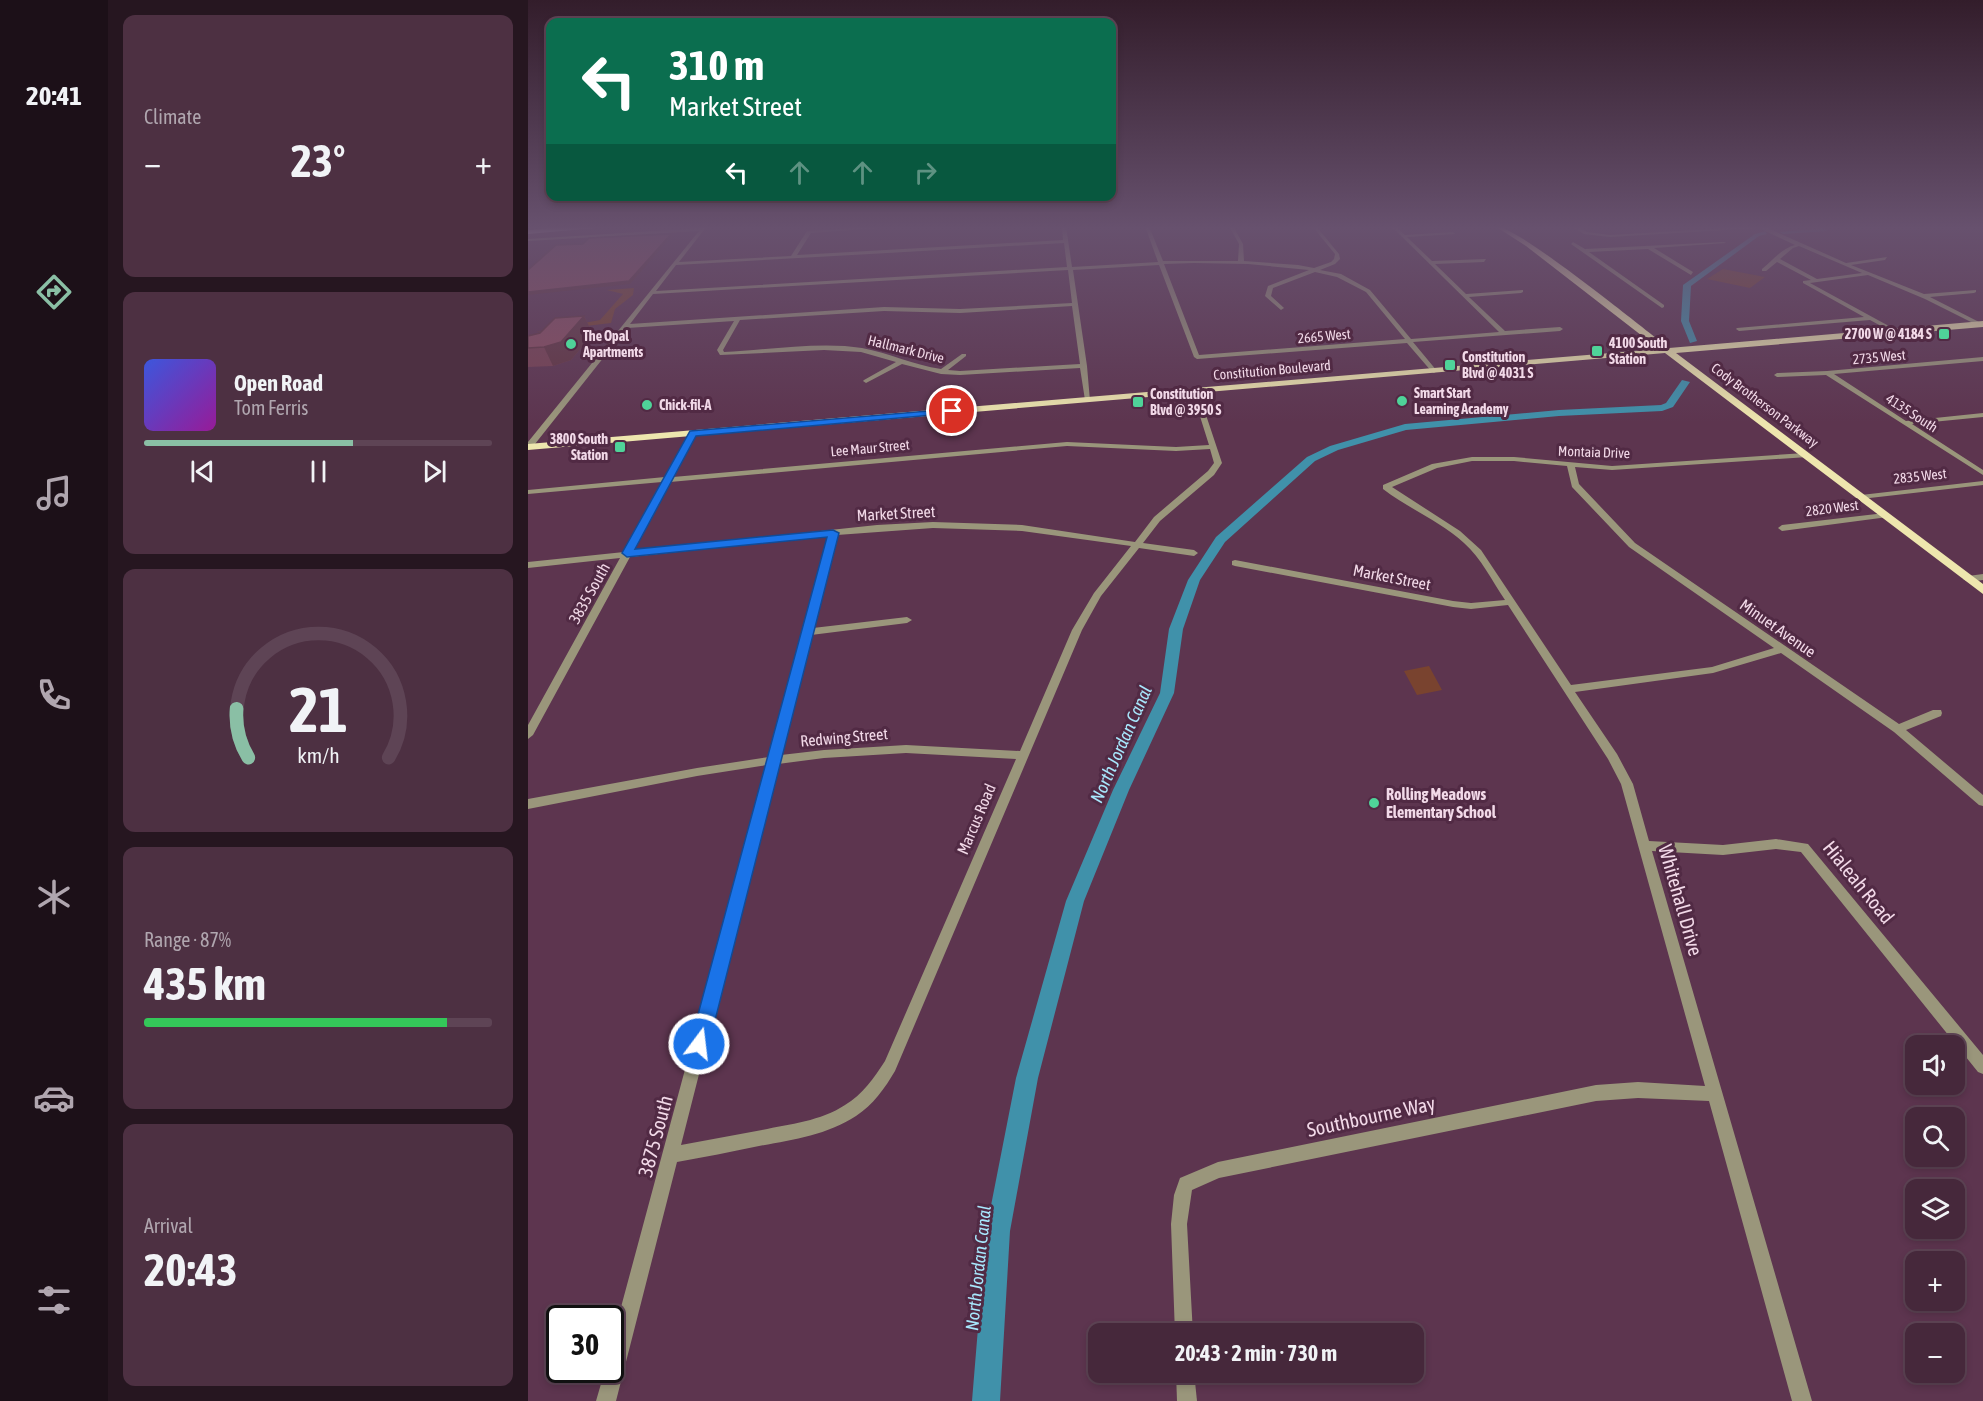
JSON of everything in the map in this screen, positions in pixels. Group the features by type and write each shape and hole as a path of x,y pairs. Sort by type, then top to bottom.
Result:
{"main road":[{"name":"Cody Brotherson Parkway","path":"1589,291 1983,590"},
{"name":"Constitution Boulevard","path":"528,447 1982,324"}],"street":[{"path":"528,447 650,293 676,291"},
{"path":"1073,291 1088,400"},
{"name":"2665 West","path":"1172,291 1197,357 1560,329"},
{"path":"1269,291 1268,296 1281,308"},
{"path":"1367,291 1434,371"},
{"path":"1460,291 1503,333"},
{"path":"1464,296 1517,291"},
{"path":"1642,291 1662,306"},
{"path":"1822,291 1896,332"},
{"path":"1913,291 1982,324"},
{"path":"1924,296 1970,291"},
{"path":"624,326 870,310 960,311 1075,304"},
{"path":"1739,329 1871,318"},
{"name":"Hallmark Drive","path":"738,319 720,350 722,354 846,348 877,352 941,372 981,374 1084,366"},
{"path":"941,372 964,356"},
{"name":"2735 West","path":"1777,375 1827,373 1983,359"},
{"path":"866,381 902,361"},
{"name":"4135 South","path":"1827,373 1983,473"},
{"name":"Marcus Road","path":"670,1155 819,1127 854,1109 876,1089 890,1066 1077,630 1097,596 1157,519 1214,470 1218,460 1195,391"},
{"path":"1905,423 1983,415"},
{"name":"3835 South","path":"528,735 693,433"},
{"name":"Lee Maur Street","path":"528,492 1067,444 1176,450 1214,447"},
{"name":"Montaia Drive","path":"1386,487 1435,466 1472,459 1514,459 1571,466 1626,467 1806,454"},
{"name":"Minuet Avenue","path":"1571,466 1575,484 1632,545 1898,729 1983,802"},
{"name":"2835 West","path":"1861,497 1983,483"},
{"name":"Whitehall Drive","path":"1386,487 1397,497 1440,519 1465,537 1483,559 1620,770 1632,798 1646,846 1802,1401"},
{"name":"2820 West","path":"1782,528 1885,515"},
{"name":"Market Street","path":"528,565 627,553 921,526 989,526 1054,530 1194,553"},
{"name":"3875 South","path":"606,1401 833,533"},
{"name":"Market Street","path":"1235,563 1453,604 1472,606 1510,602"},
{"path":"1968,579 1983,577"},
{"path":"807,632 907,620"},
{"path":"1568,689 1713,670 1783,649"},
{"path":"1898,729 1937,713"},
{"name":"Redwing Street","path":"528,804 774,761 840,753 896,749 1022,755"},
{"name":"Hialeah Road","path":"1646,846 1723,850 1776,844 1804,847 1983,1068"},
{"name":"Southbourne Way","path":"1184,1323 1179,1210 1186,1184 1195,1179 1218,1170 1596,1094 1638,1090 1716,1094"},
{"path":"1185,1383 1186,1401"}],"shaded area":[{"path":"613,291 634,291 633,295 615,309 611,323 536,332 600,320 623,294"},
{"path":"1429,666 1442,690 1417,695 1404,671"}],"building":[{"path":"584,316 561,342 544,347 528,348 528,336 540,333 555,318"}],"waterway":[{"name":"North Jordan Canal","path":"1687,291 1685,321 1693,341"},
{"name":"North Jordan Canal","path":"986,1401 998,1231 1027,1078 1075,901 1121,790 1167,693 1176,629 1194,580 1220,540 1311,459 1334,448 1405,427 1559,413 1662,408 1670,405 1685,382"}],"place":[{"name":"2700 W @ 4184 S","path":"1944,334"},
{"name":"The Opal Apartments","path":"571,344"},
{"name":"4100 South Station","path":"1597,351"},
{"name":"Constitution Blvd @ 4031 S","path":"1450,365"},
{"name":"Smart Start Learning Academy","path":"1402,401"},
{"name":"Constitution Blvd @ 3950 S","path":"1138,402"},
{"name":"Chick-fil-A","path":"647,405"},
{"name":"3800 South Station","path":"620,447"},
{"name":"Rolling Meadows Elementary School","path":"1374,803"}],"route":[{"path":"699,1044 833,533 627,553 693,433 952,411"}]}
